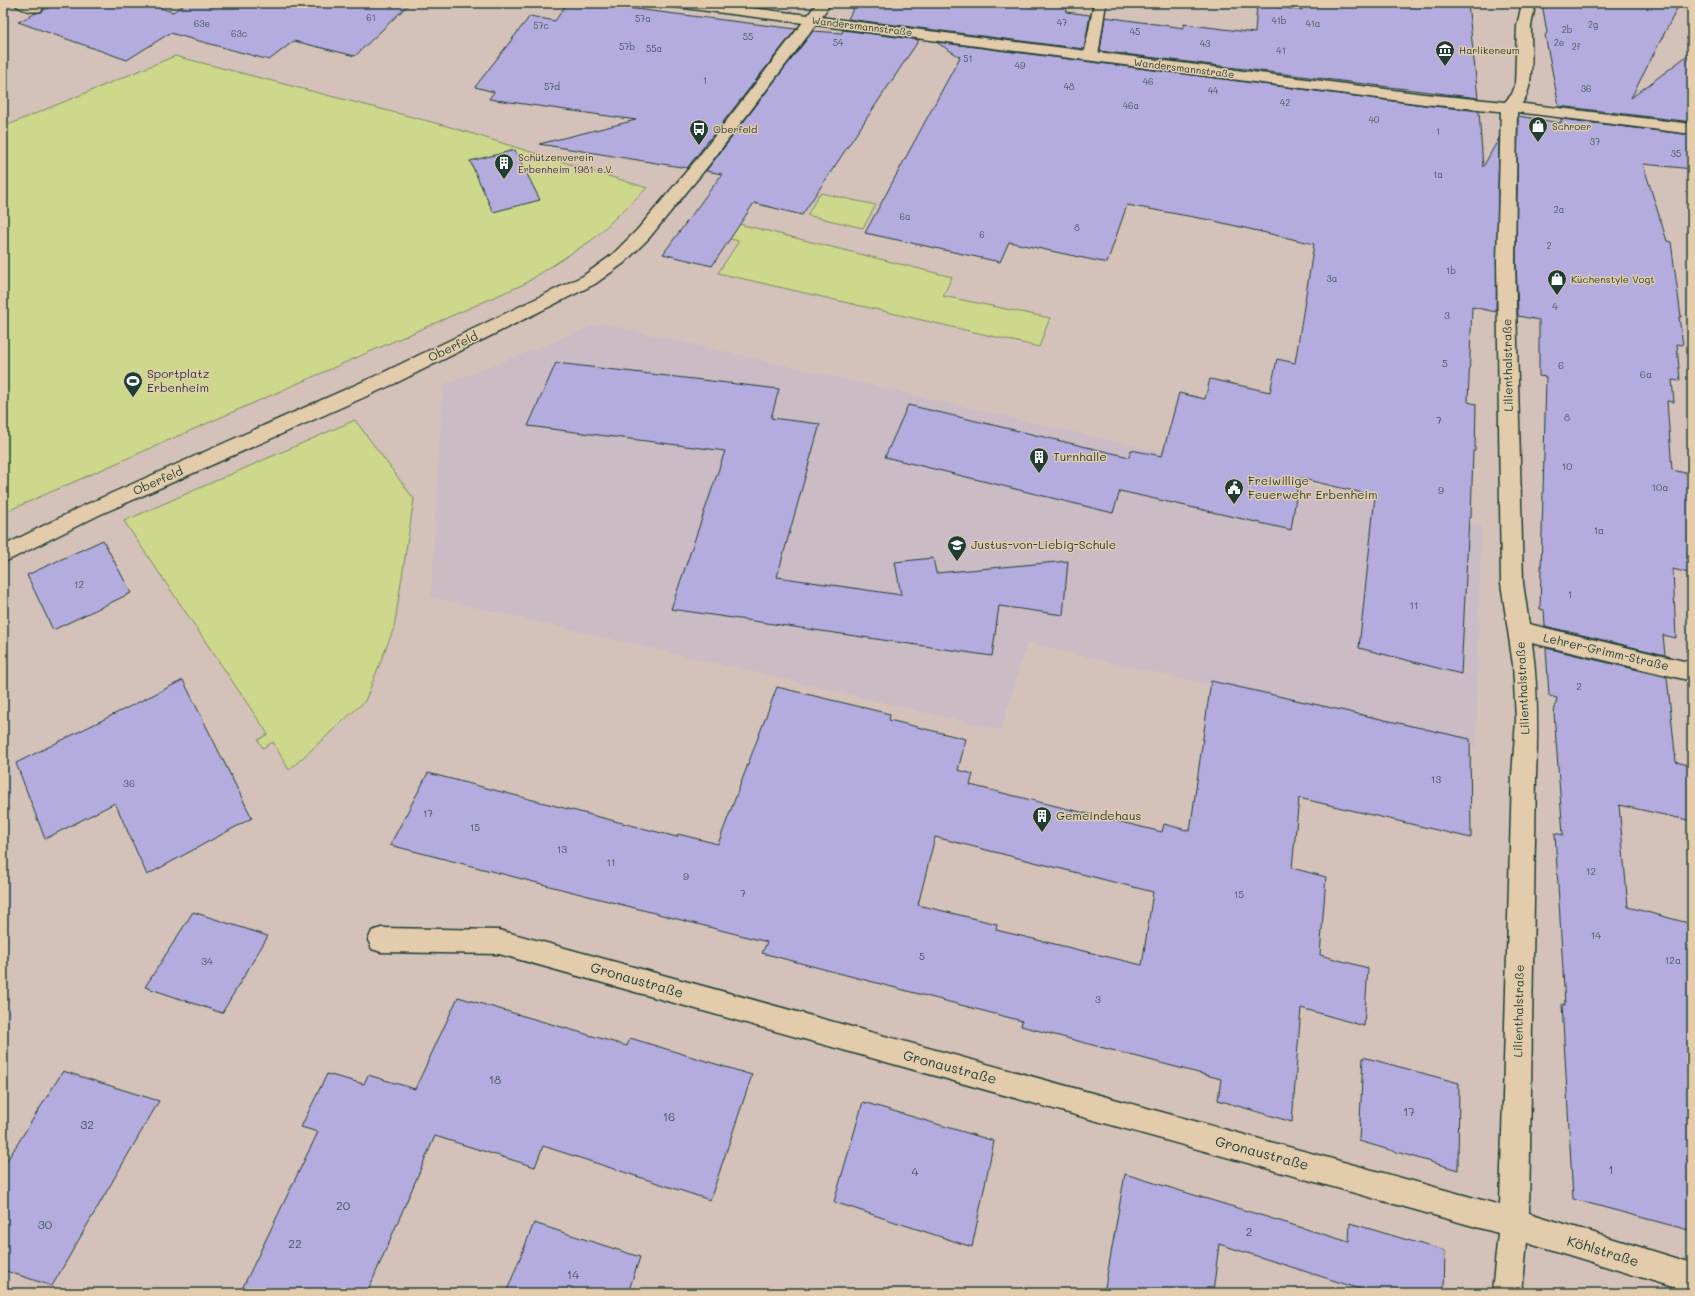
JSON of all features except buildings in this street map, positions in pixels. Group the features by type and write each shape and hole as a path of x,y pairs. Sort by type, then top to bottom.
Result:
{"street":[{"path":"21,3 36,8"},
{"name":"Wandersmannstraße","path":"676,3 1424,99 1509,107 1692,129"},
{"name":"Oberfeld","path":"3,555 92,510 387,379 589,280 618,258 643,234 702,163 824,3"},
{"path":"1509,107 1519,94 1523,79 1522,28 1529,3"},
{"name":"Lilienthalstraße","path":"1507,1293 1514,1223 1524,775 1527,720 1524,665 1512,583 1506,262 1509,107"},
{"name":"Lehrer-Grimm-Straße","path":"1520,631 1692,672"},
{"name":"Gronaustraße","path":"380,940 499,942 1514,1223"},
{"name":"Köhlstraße","path":"1514,1223 1692,1278"}],"lane":[{"path":"1091,56 1100,3"}],"shaded area":[{"name":"Justus-von-Liebig-Schule","path":"601,323 1481,526 1476,746 1027,643 1001,730 431,597 443,385"}],"green space":[{"name":"Sportplatz Erbenheim","path":"175,56 447,126 647,188 592,240 524,284 3,513 3,127"},
{"path":"820,193 876,205 863,228 807,215"},
{"path":"695,213 952,277 943,296 1050,318 1039,347 718,273 739,241 683,228"},
{"path":"355,420 414,499 394,628 365,701 289,770 273,742 263,748 258,740 268,734 124,521"}],"place":[{"name":"Harlikeneum","path":"1445,67"},
{"name":"Schroer","path":"1538,143"},
{"name":"Oberfeld","path":"699,146"},
{"name":"Schützenverein Erbenheim 1981 e.V.","path":"504,180"},
{"name":"Küchenstyle Vogt","path":"1557,296"},
{"name":"Sportplatz Erbenheim","path":"133,398"},
{"name":"Turnhalle","path":"1039,474"},
{"name":"Freiwillige Feuerwehr Erbenheim","path":"1234,505"},
{"name":"Justus-von-Liebig-Schule","path":"957,562"},
{"name":"Gemeindehaus","path":"1042,833"}]}
